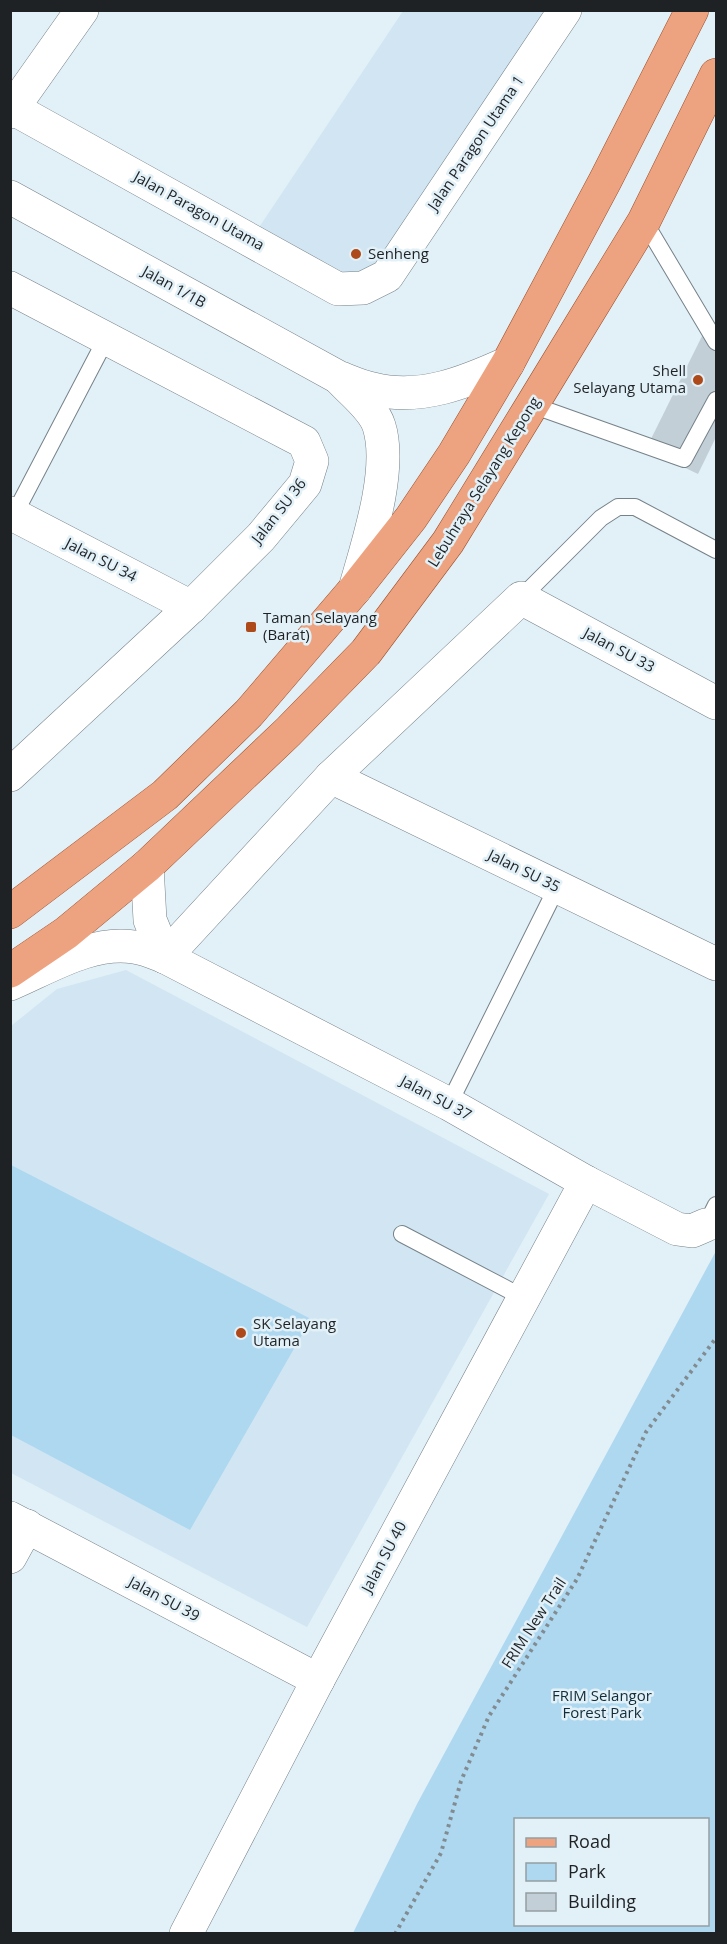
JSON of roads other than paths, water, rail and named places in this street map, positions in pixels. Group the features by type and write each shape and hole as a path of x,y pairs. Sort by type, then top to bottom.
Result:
{"main road":[{"path":"10,912 165,795 249,713 355,589 411,518 454,454 508,363 605,181 692,10"},
{"name":"Lebuhraya Selayang Kepong","path":"10,970 66,933 147,866 288,732 366,652 448,542 644,221 717,75"}],"street":[{"path":"12,110 82,10"},
{"name":"Jalan Paragon Utama 1","path":"387,276 566,10"},
{"name":"Jalan Paragon Utama","path":"12,110 338,289 363,288 387,276"},
{"name":"Jalan 1/1B","path":"10,197 338,376"},
{"name":"Jalan SU 36","path":"10,288 304,442 312,461 305,484 261,537 191,607 13,768"},
{"path":"338,376 374,390 410,393 440,389 467,381 508,363"},
{"path":"338,376 379,425 381,445 382,465 376,518 355,589"},
{"name":"Jalan SU 34","path":"12,514 191,607"},
{"path":"147,866 150,920 165,957 331,777 521,598"},
{"name":"Jalan SU 33","path":"521,598 717,703"},
{"name":"Jalan SU 35","path":"331,777 717,964"},
{"name":"Jalan SU 37","path":"10,984 82,953 112,946 135,947 165,957 449,1104 586,1182 676,1229 692,1231 711,1215"},
{"name":"Jalan SU 40","path":"186,1934 318,1680 586,1182"},
{"path":"10,1557 19,1522"},
{"name":"Jalan SU 39","path":"19,1522 318,1680"}],"lane":[{"path":"644,221 717,342"},
{"path":"12,514 106,339"},
{"path":"532,405 684,459 717,400"},
{"path":"521,598 601,518 618,507 635,507 717,550"},
{"path":"449,1104 557,887"},
{"path":"402,1234 524,1298"}],"place":[{"name":"Senheng","path":"356,254"},
{"name":"Shell Selayang Utama","path":"698,380"},
{"name":"Taman Selayang (Barat)","path":"251,627"},
{"name":"SK Selayang Utama","path":"241,1333"}],"park label":[{"name":"FRIM Selangor Forest Park","path":"602,1704"}]}
